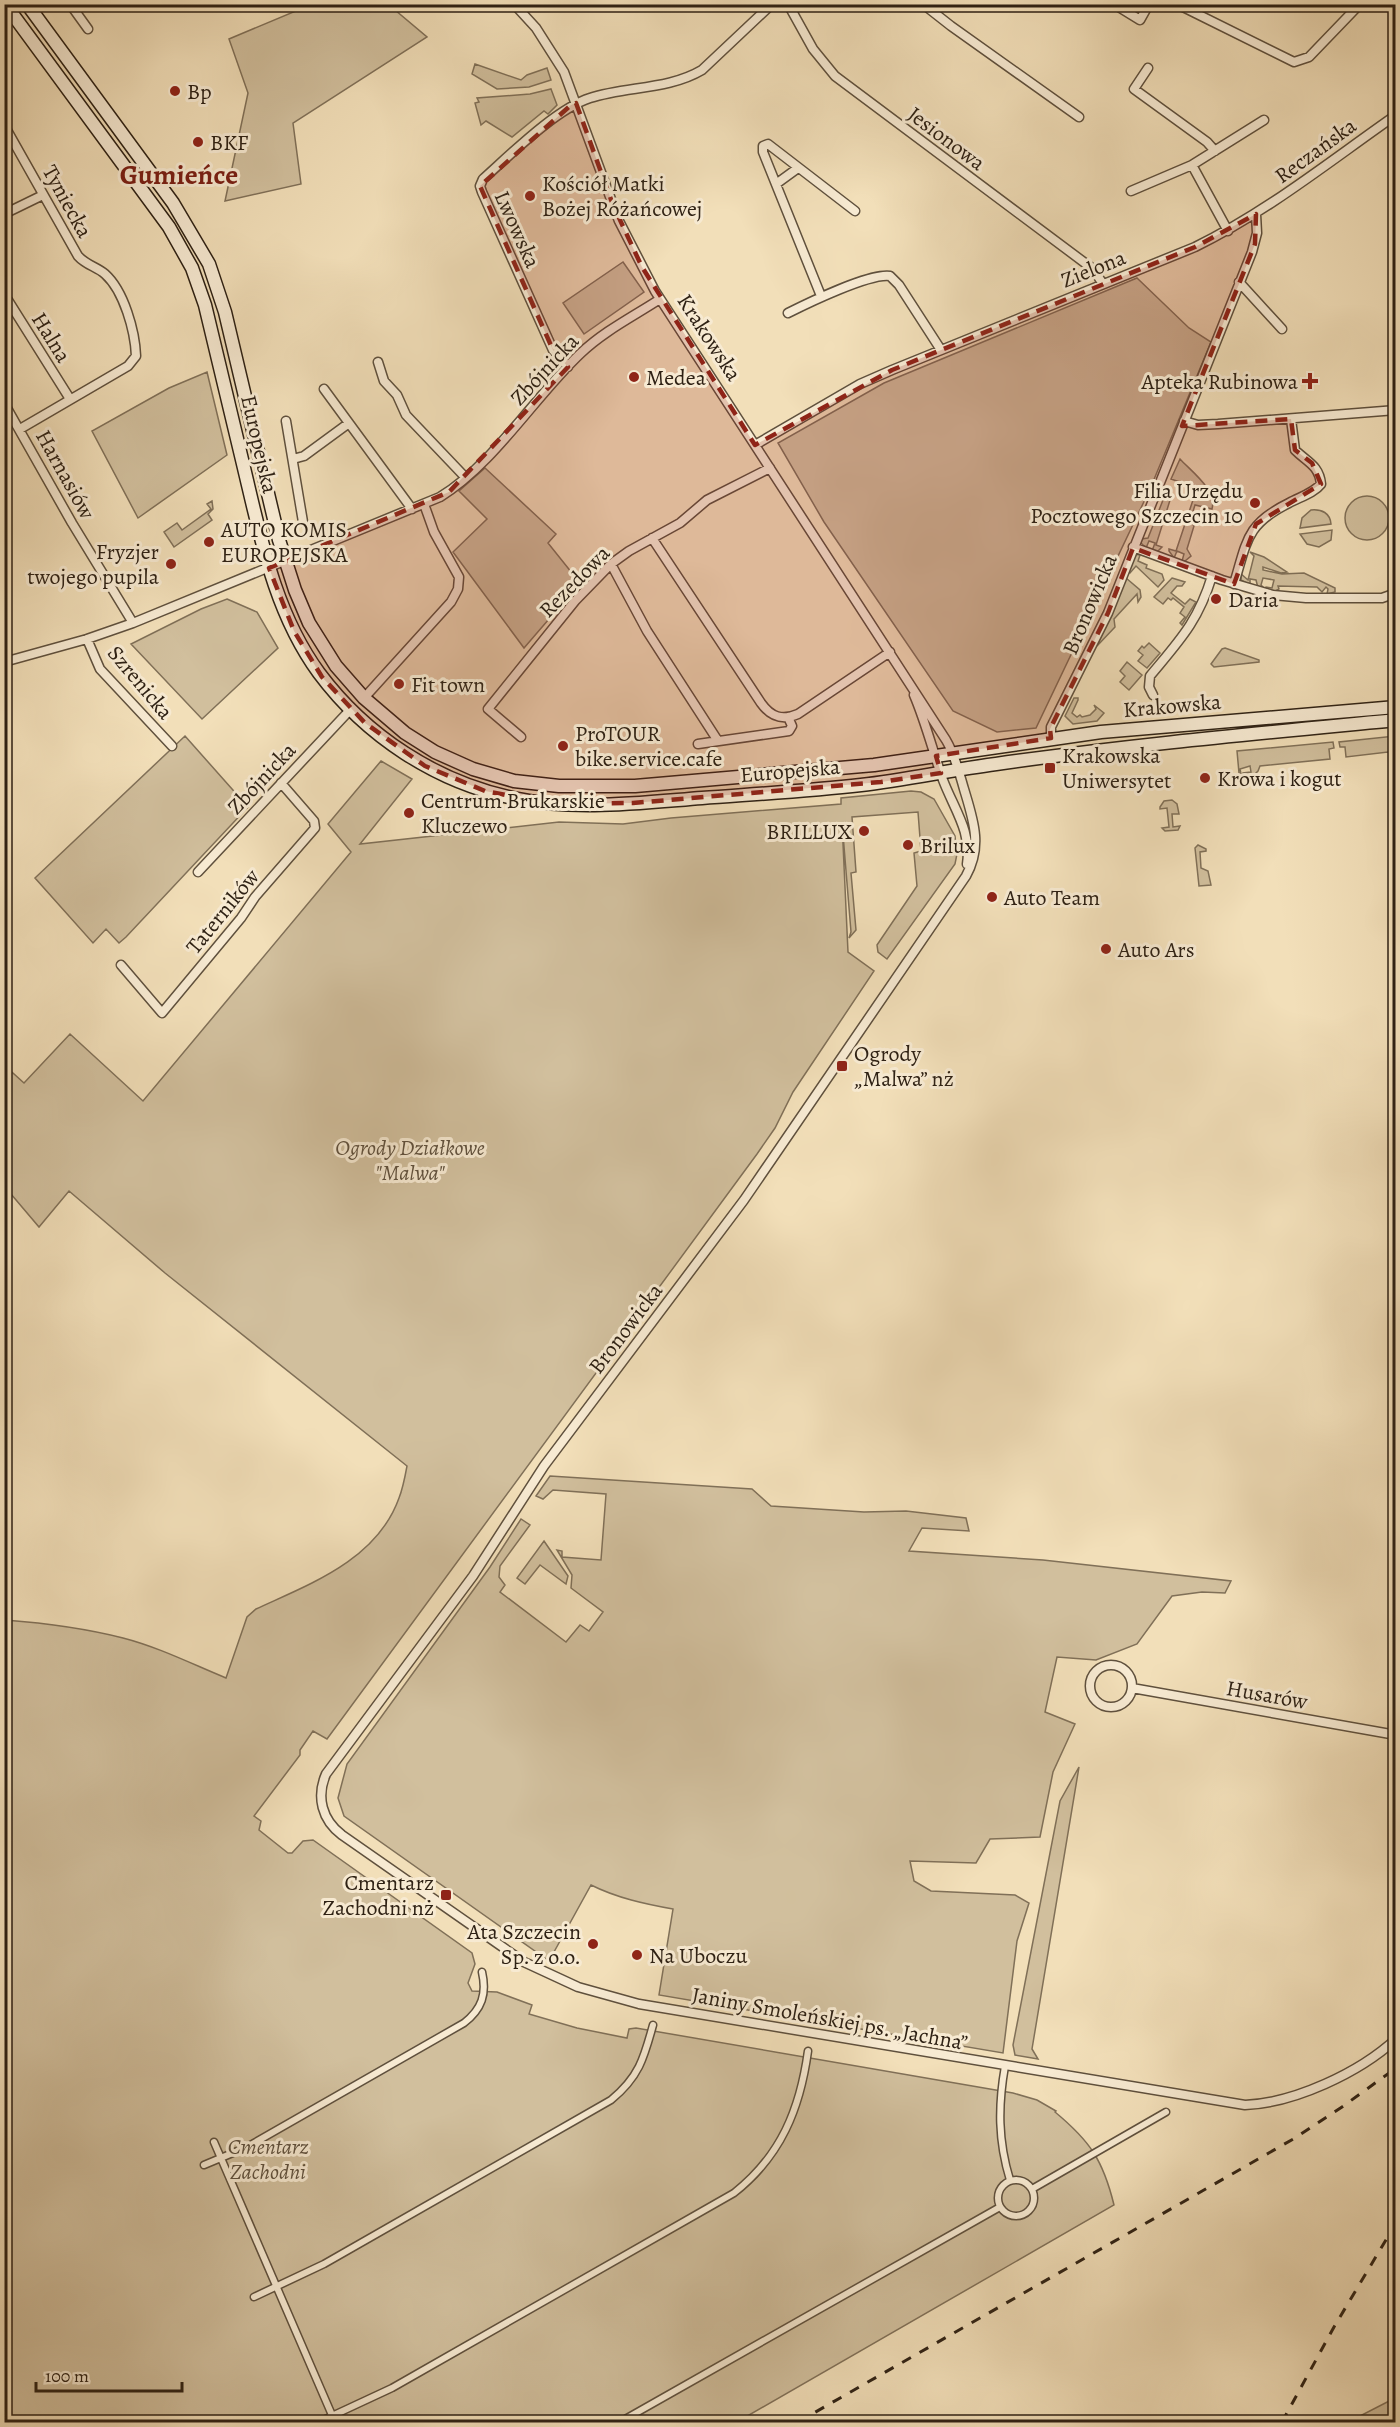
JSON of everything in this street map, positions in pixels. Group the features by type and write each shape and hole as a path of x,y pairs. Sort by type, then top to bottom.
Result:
{"main road":[{"name":"Europejska","path":"5,4 169,227 192,268 205,306 269,568 285,613 299,642 322,676 350,710 397,748 440,773 497,794 553,804 602,805 801,790 941,773"},
{"name":"Europejska","path":"33,7 177,208 209,264 225,312 295,590 314,632 336,666 364,698 405,734 447,757 488,774 543,785 572,787 635,786 822,771 936,756"},
{"name":"Krakowska","path":"936,756 1051,738 1179,724 1395,707"},
{"name":"Krakowska","path":"941,773 1109,749 1395,720"}],"street":[{"name":"Krakowska","path":"514,4 552,51 568,80 619,221 660,299 937,724 953,753 958,770"},
{"path":"576,103 608,93 690,77 708,65 772,4"},
{"name":"Jesionowa","path":"788,4 813,49 835,76 1093,269 1103,284"},
{"path":"923,4 1079,117"},
{"path":"1114,4 1140,20 1149,4"},
{"path":"1177,4 1289,61 1300,62 1309,57 1360,4"},
{"path":"1392,4 1395,8"},
{"path":"73,6 88,29"},
{"path":"1148,68 1134,89 1208,142 1215,151"},
{"name":"Lwowska","path":"568,367 553,350 480,186 486,176 565,109 576,103"},
{"name":"Reczańska","path":"1256,214 1395,115"},
{"path":"1131,191 1192,165 1264,120"},
{"name":"Tyniecka","path":"4,125 78,256 104,273 120,293 136,351 135,360 128,366 20,429"},
{"path":"821,296 763,152 764,144 768,144 855,211"},
{"path":"1192,165 1228,231"},
{"path":"776,184 798,168"},
{"path":"4,214 43,195"},
{"name":"Zielona","path":"755,445 860,384 1195,247 1256,214"},
{"name":"Bronowicka","path":"1051,738 1051,727 1108,613 1255,244 1258,229 1256,214"},
{"path":"788,313 821,296 890,276 900,285 941,350"},
{"path":"1239,282 1282,329"},
{"name":"Halna","path":"4,294 70,399"},
{"name":"Zbójnicka","path":"4,662 87,639 133,623 449,492 508,434 590,345 660,299"},
{"path":"378,362 384,381 397,395 406,415 465,477"},
{"path":"324,389 411,509"},
{"name":"Harnasiów","path":"4,403 72,523 133,623"},
{"path":"1184,421 1198,425 1395,410"},
{"path":"1234,584 1248,538 1256,524 1274,510 1316,490 1321,484 1316,468 1295,450 1291,419"},
{"path":"286,422 303,522"},
{"path":"293,459 304,456 349,423"},
{"name":"Rezedowa","path":"521,737 488,709 575,601 611,564 690,517 707,500 770,468"},
{"path":"364,698 451,602 460,583 457,572 434,532 424,504"},
{"path":"652,538 766,710 774,716 788,717 798,714 890,652"},
{"path":"1133,548 1262,593 1291,598 1382,598 1395,593"},
{"path":"611,564 647,631 718,741"},
{"name":"Krakowska","path":"1153,695 1149,687 1150,676 1191,627 1201,608 1212,576"},
{"name":"Szrenicka","path":"87,639 100,669 172,746"},
{"name":"Krakowska","path":"906,677 941,773"},
{"name":"Zbójnicka","path":"198,872 350,710"},
{"path":"698,744 789,731 792,726 788,717"},
{"name":"Bronowicka","path":"322,1787 331,1768 473,1576 538,1473 744,1200 957,890 972,862 976,838 973,818 958,770"},
{"name":"Bronowicka","path":"941,773 962,820 968,842 968,864 957,890"},
{"name":"Taterników","path":"121,965 162,1013 241,918 255,897 315,828 314,821 281,783"},
{"path":"1111,1666 1125,1671 1131,1680 1132,1688 1124,1703 1109,1707 1095,1700 1090,1685 1097,1671 1111,1666"},
{"name":"Husarów","path":"1132,1688 1395,1735"},
{"name":"Janiny Smoleńskiej ps. „Jachna”","path":"322,1787 321,1802 324,1813 329,1823 338,1832 512,1954 566,1982 639,2004 1212,2101 1254,2104 1284,2098 1336,2078 1369,2060 1395,2039"},
{"path":"204,2165 263,2138 465,2023 476,2012 483,1999 485,1990 482,1972"},
{"path":"254,2297 324,2264 611,2100 627,2086 640,2067 649,2046 653,2025"},
{"path":"319,2422 333,2420 392,2388 734,2193 760,2169 785,2134 798,2105 808,2051"},
{"path":"1005,2066 999,2123 1002,2149 1010,2180"},
{"path":"1032,2189 1166,2112"},
{"path":"214,2142 333,2420"},
{"path":"1010,2180 1025,2182 1032,2189 1034,2202 1026,2214 1011,2216 1000,2207 999,2192 1010,2180"},
{"path":"620,2422 1000,2207"}],"highlighted area":[{"path":"576,103 613,205 642,267 755,445 892,370 1195,247 1256,214 1255,244 1182,426 1291,419 1295,450 1312,463 1321,484 1256,524 1234,584 1133,548 1108,613 1050,729 1051,738 936,756 941,773 881,782 633,803 553,804 485,791 425,766 365,723 322,677 294,631 269,568 449,492 568,367 553,350 480,186 571,105"}],"green space":[{"path":"310,5 389,5 427,37 293,123 301,184 225,201 248,93 229,39"},
{"path":"475,64 521,80 527,75 547,68 551,80 529,87 497,89 472,74"},
{"path":"551,89 557,105 548,114 544,111 512,137 486,121 481,125 475,103 479,102 477,98 530,94"},
{"path":"623,262 644,292 584,334 563,303"},
{"path":"1137,278 1189,328 1211,342 1150,489 1036,728 997,732 953,711 824,522 778,443 884,383"},
{"path":"207,372 227,455 138,518 92,431 169,388"},
{"path":"1180,459 1207,488 1213,502 1212,509 1195,505 1190,521 1194,526 1187,549 1191,556 1185,561 1182,561 1184,554 1177,551 1174,558 1169,549 1176,551 1197,488 1171,479"},
{"path":"485,468 556,534 548,543 580,583 524,648 453,552 487,519 459,491"},
{"path":"1165,495 1171,497 1156,545 1162,547 1157,552 1152,551 1155,543 1149,541 1146,548 1140,542 1141,539 1148,538"},
{"path":"1367,496 1376,497 1383,502 1388,509 1388,527 1383,534 1376,539 1367,540 1358,539 1351,534 1346,527 1345,518 1346,509 1351,502 1358,497"},
{"path":"212,501 213,509 208,514 212,520 174,547 164,532 177,523 182,530 211,509 207,504"},
{"path":"1311,510 1325,512 1331,524 1300,528 1302,518"},
{"path":"1332,530 1331,540 1319,547 1307,544 1300,534"},
{"path":"1250,552 1264,557 1287,572 1281,573 1263,567 1263,570 1282,574 1304,573 1335,588 1335,592 1327,594 1326,587 1322,592 1317,587 1278,586 1279,589 1274,592 1265,589 1266,587 1272,588 1274,580 1263,578 1261,585 1263,589 1258,588 1256,580 1250,579 1250,585 1241,580 1241,574 1248,580 1254,556"},
{"path":"1134,554 1140,555 1138,561 1147,565 1146,568 1162,574 1164,580 1158,587 1136,566 1130,573"},
{"path":"1126,578 1140,590 1141,597 1138,602 1137,594 1114,619 1115,627 1097,646"},
{"path":"1172,578 1185,582 1171,593 1185,604 1190,599 1196,602 1182,625 1180,623 1185,617 1180,613 1184,607 1173,598 1171,600 1168,598 1163,604 1154,597"},
{"path":"227,599 257,612 278,648 202,719 131,644 201,609"},
{"path":"1149,643 1160,653 1147,668 1138,661 1143,655 1138,651"},
{"path":"1225,648 1259,660 1259,662 1214,667 1211,664"},
{"path":"1127,662 1142,675 1129,690 1120,682 1125,676 1120,671"},
{"path":"1074,698 1078,700 1072,713 1077,717 1090,715 1096,709 1094,705 1104,713 1097,721 1073,724 1065,716"},
{"path":"185,736 248,807 126,937 119,943 106,929 93,943 35,878"},
{"path":"1395,736 1395,759 1388,752 1346,757 1345,747 1340,747 1339,742"},
{"path":"1333,742 1334,748 1329,749 1330,759 1260,766 1255,774 1243,775 1243,773 1251,772 1250,766 1240,769 1241,774 1239,773 1237,751"},
{"path":"381,761 412,779 360,844 559,822 623,824 841,804 841,798 911,791 921,792 934,799 955,836 957,854 955,864 887,959 878,952 877,945 917,886 914,853 921,851 918,812 852,817 856,872 851,873 856,930 849,938 851,932 842,822 848,952 874,971 793,1092 775,1128 757,1154 327,1739 313,1731 300,1750 300,1755 254,1816 261,1821 259,1830 288,1853 292,1853 303,1841 313,1840 472,1953 475,1964 468,1983 472,1991 497,1992 532,2005 529,2014 577,2028 627,2038 629,2029 636,2028 1013,2093 1037,2100 1056,2111 1094,2152 1110,2189 1114,2205 737,2422 5,2422 5,1620 64,1626 123,1638 162,1651 226,1678 247,1617 256,1609 340,1567 375,1538 389,1520 404,1482 407,1466 165,1273 69,1191 39,1227 5,1187 4,1065 24,1083 70,1034 143,1101 351,852 328,824"},
{"path":"1172,800 1177,804 1179,814 1172,814 1173,827 1180,826 1178,830 1165,831 1162,828 1169,827 1167,808 1160,809 1160,807 1164,801"},
{"path":"1198,845 1206,849 1200,852 1201,868 1208,871 1211,885 1199,886 1195,848"},
{"path":"550,1476 752,1489 771,1506 864,1512 906,1511 966,1518 969,1531 922,1528 909,1551 1043,1560 1231,1581 1225,1593 1202,1592 1172,1596 1137,1644 1096,1660 1057,1657 1045,1712 1075,1724 1053,1772 1040,1837 990,1839 976,1863 910,1861 914,1881 931,1891 1015,1895 1029,1903 1017,1941 1003,2053 659,1995 673,1909 631,1900 591,1885 549,1961 344,1816 338,1798 347,1764 490,1567 521,1519 530,1525 500,1566 499,1577 505,1585 500,1592 566,1642 580,1625 589,1631 603,1612 571,1588 572,1575 557,1550 562,1551 562,1557 601,1560 606,1494 553,1490 543,1499 536,1496"},
{"path":"544,1541 568,1576 566,1584 540,1565 525,1584 517,1578"},
{"path":"1079,1767 1032,2049 1038,2059 1015,2055 1013,2045 1060,1801"},
{"path":"1395,2398 1395,2422 1355,2422 1356,2418"}],"railway":[{"path":"798,2422 1295,2138 1396,2068"},
{"path":"1282,2422 1334,2327 1396,2223"}],"place":[{"name":"Bp","path":"175,91"},
{"name":"BKF","path":"198,142"},
{"name":"Kościół Matki Bożej Różańcowej","path":"530,196"},
{"name":"Medea","path":"634,377"},
{"name":"Apteka Rubinowa","path":"1310,381"},
{"name":"Filia Urzędu Pocztowego Szczecin 10","path":"1255,503"},
{"name":"AUTO KOMIS EUROPEJSKA","path":"209,542"},
{"name":"Fryzjer twojego pupila","path":"171,564"},
{"name":"Daria","path":"1216,599"},
{"name":"Fit town","path":"399,684"},
{"name":"ProTOUR bike.service.cafe","path":"563,746"},
{"name":"Krakowska Uniwersytet","path":"1050,768"},
{"name":"Krowa i kogut","path":"1205,778"},
{"name":"Centrum Brukarskie Kluczewo","path":"409,813"},
{"name":"BRILLUX","path":"864,831"},
{"name":"Brilux","path":"908,845"},
{"name":"Auto Team","path":"992,897"},
{"name":"Auto Ars","path":"1106,949"},
{"name":"Ogrody „Malwa” nż","path":"842,1066"},
{"name":"Cmentarz Zachodni nż","path":"446,1895"},
{"name":"Ata Szczecin Sp. z o.o.","path":"593,1944"},
{"name":"Na Uboczu","path":"637,1955"}],"district":[{"name":"Gumieńce","path":"179,174"}],"park label":[{"name":"Ogrody Działkowe \"Malwa\"","path":"410,1160"},
{"name":"Cmentarz Zachodni","path":"268,2158"}]}
